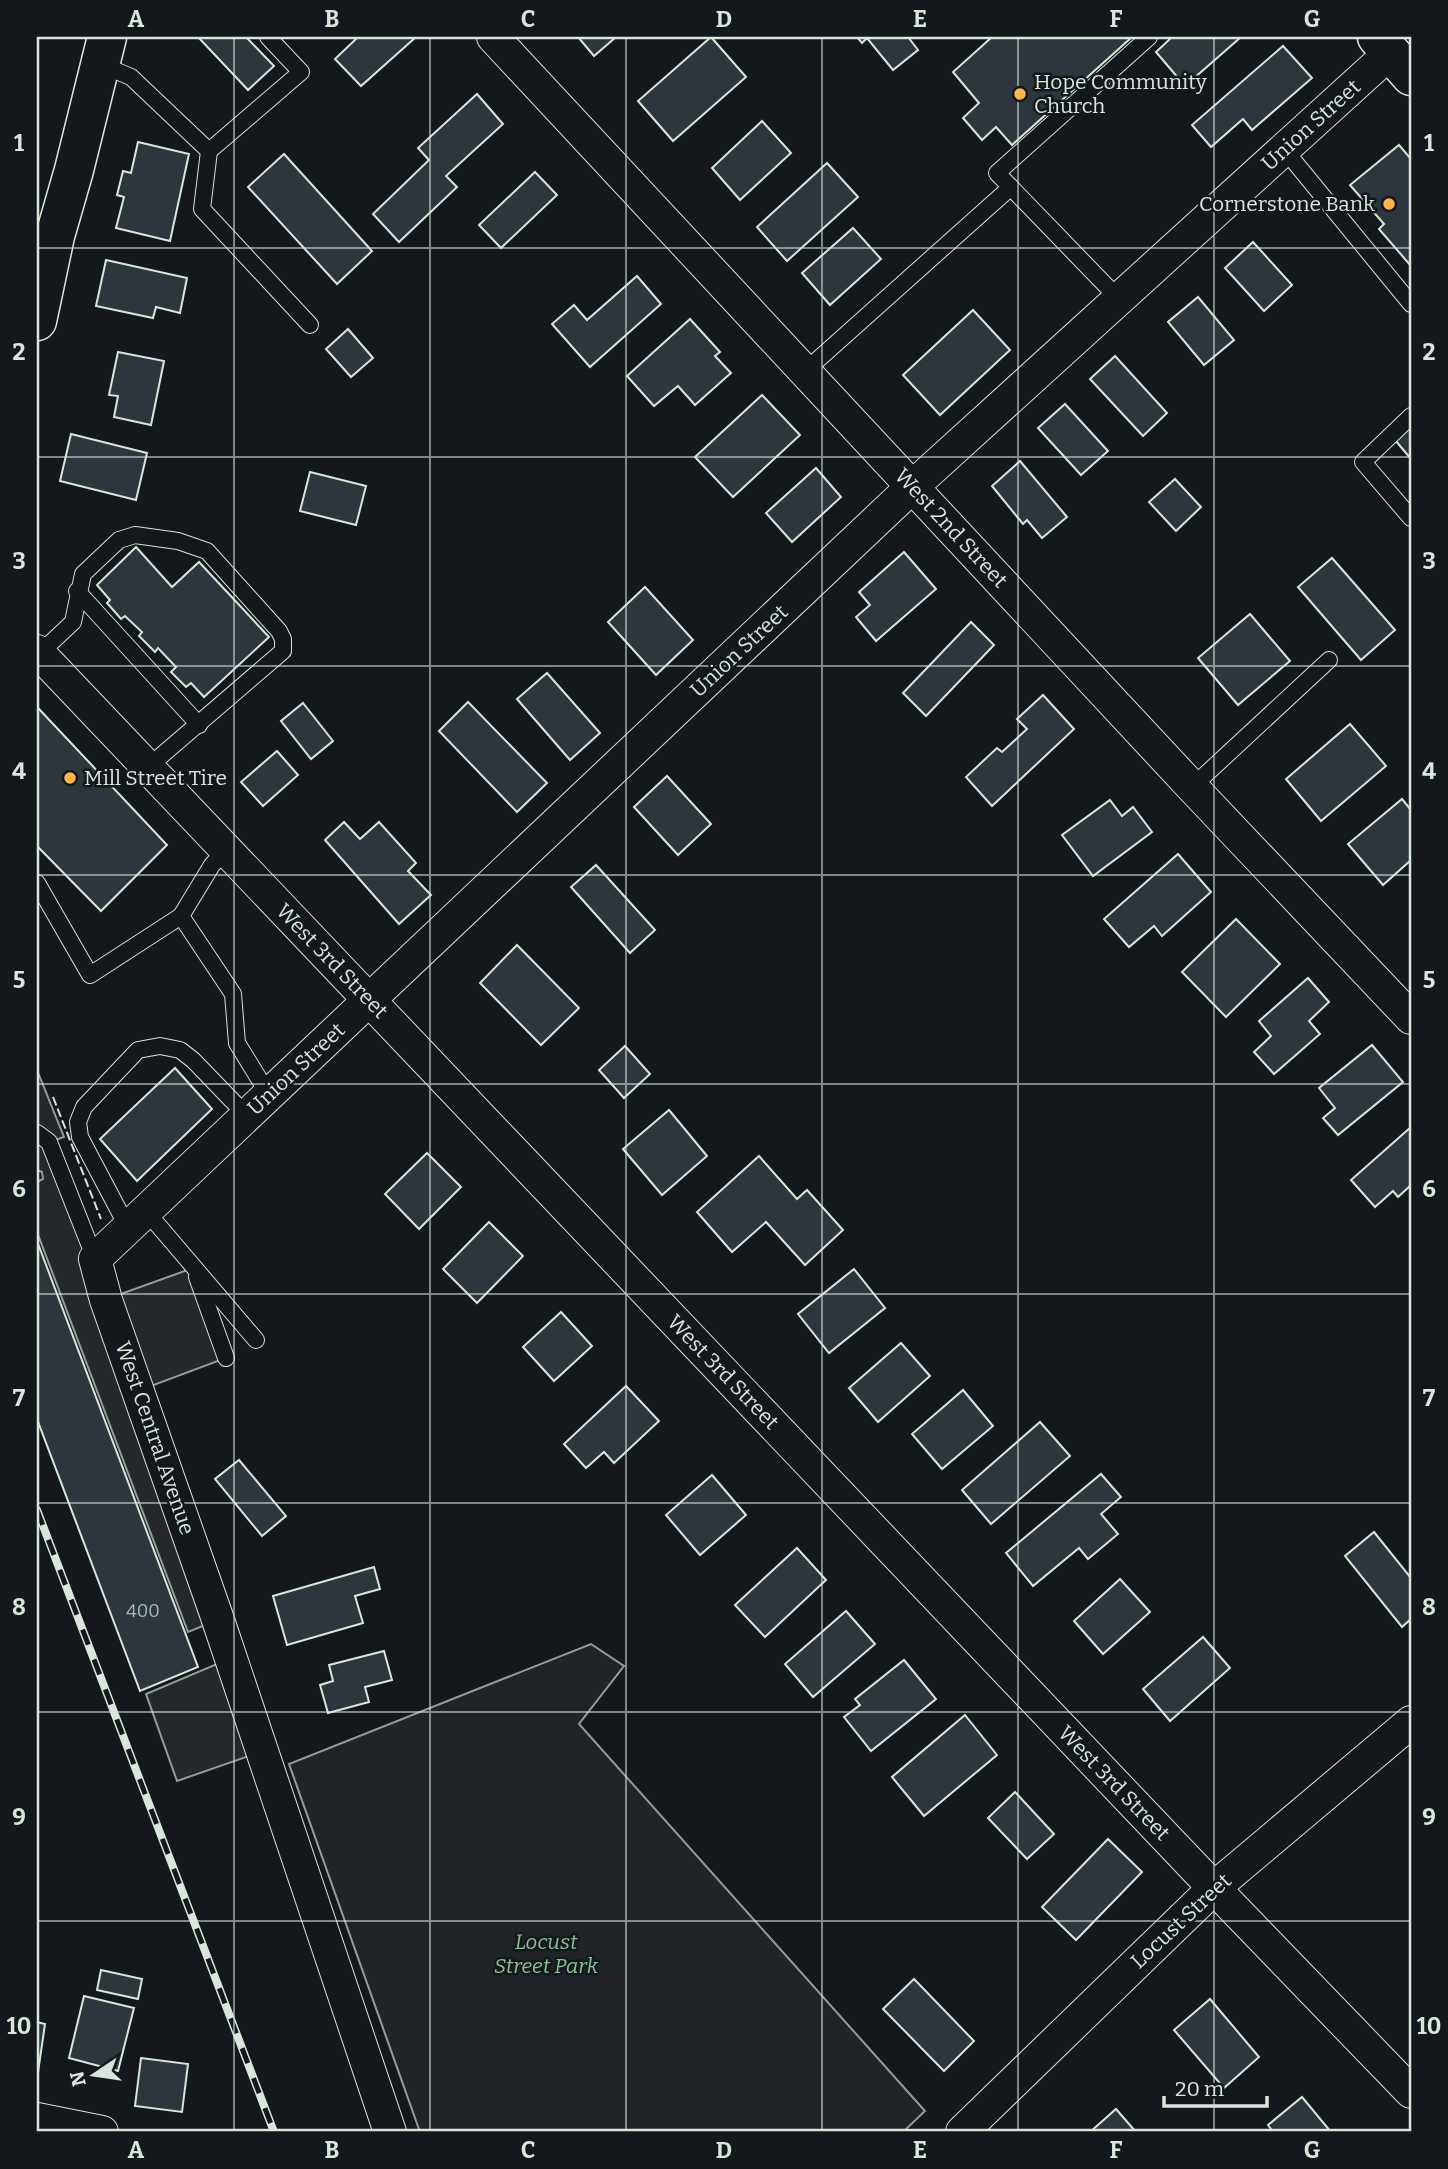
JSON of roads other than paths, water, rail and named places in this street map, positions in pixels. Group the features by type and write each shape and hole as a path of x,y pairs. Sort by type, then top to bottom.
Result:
{"main road":[{"path":"37,321 55,236 103,50"}],"street":[{"name":"West 2nd Street","path":"494,37 804,372 1411,1018"},
{"name":"Union Street","path":"95,1259 912,486 1284,149 1393,55"},
{"name":"West 3rd Street","path":"38,652 1411,2092"},
{"name":"West Central Avenue","path":"95,1259 106,1300 144,1403 390,2132"},
{"name":"Locust Street","path":"962,2132 1214,1888 1411,1723"},
{"path":"37,2119 102,2132"}],"lane":[{"path":"268,37 301,72 209,151 202,209 310,325"},
{"path":"1119,299 997,173 1149,37"},
{"path":"103,50 209,151"},
{"path":"1284,149 1411,304"},
{"path":"804,372 1010,187"},
{"path":"1411,416 1363,461 1411,518"},
{"path":"38,652 73,622 77,611 77,591 83,574 119,540 135,535 178,541 207,551 279,631 284,651 148,767"},
{"path":"77,591 199,725"},
{"path":"1192,787 1328,660"},
{"path":"37,883 90,975 181,916 212,865 226,850"},
{"path":"181,916 233,994 237,1043 258,1105"},
{"path":"256,1340 193,1268 137,1219 80,1137 78,1122 84,1107 138,1050 160,1046 180,1050 258,1105"},
{"name":"West Central Avenue","path":"37,1133 49,1142 95,1259"},
{"path":"193,1268 226,1358"}],"railway":[{"path":"37,1510 274,2132"}],"place":[{"name":"Hope Community Church","path":"1020,94"},
{"name":"Cornerstone Bank","path":"1389,204"},
{"name":"Mill Street Tire","path":"70,778"}],"park label":[{"name":"Locust Street Park","path":"546,1954"}]}
